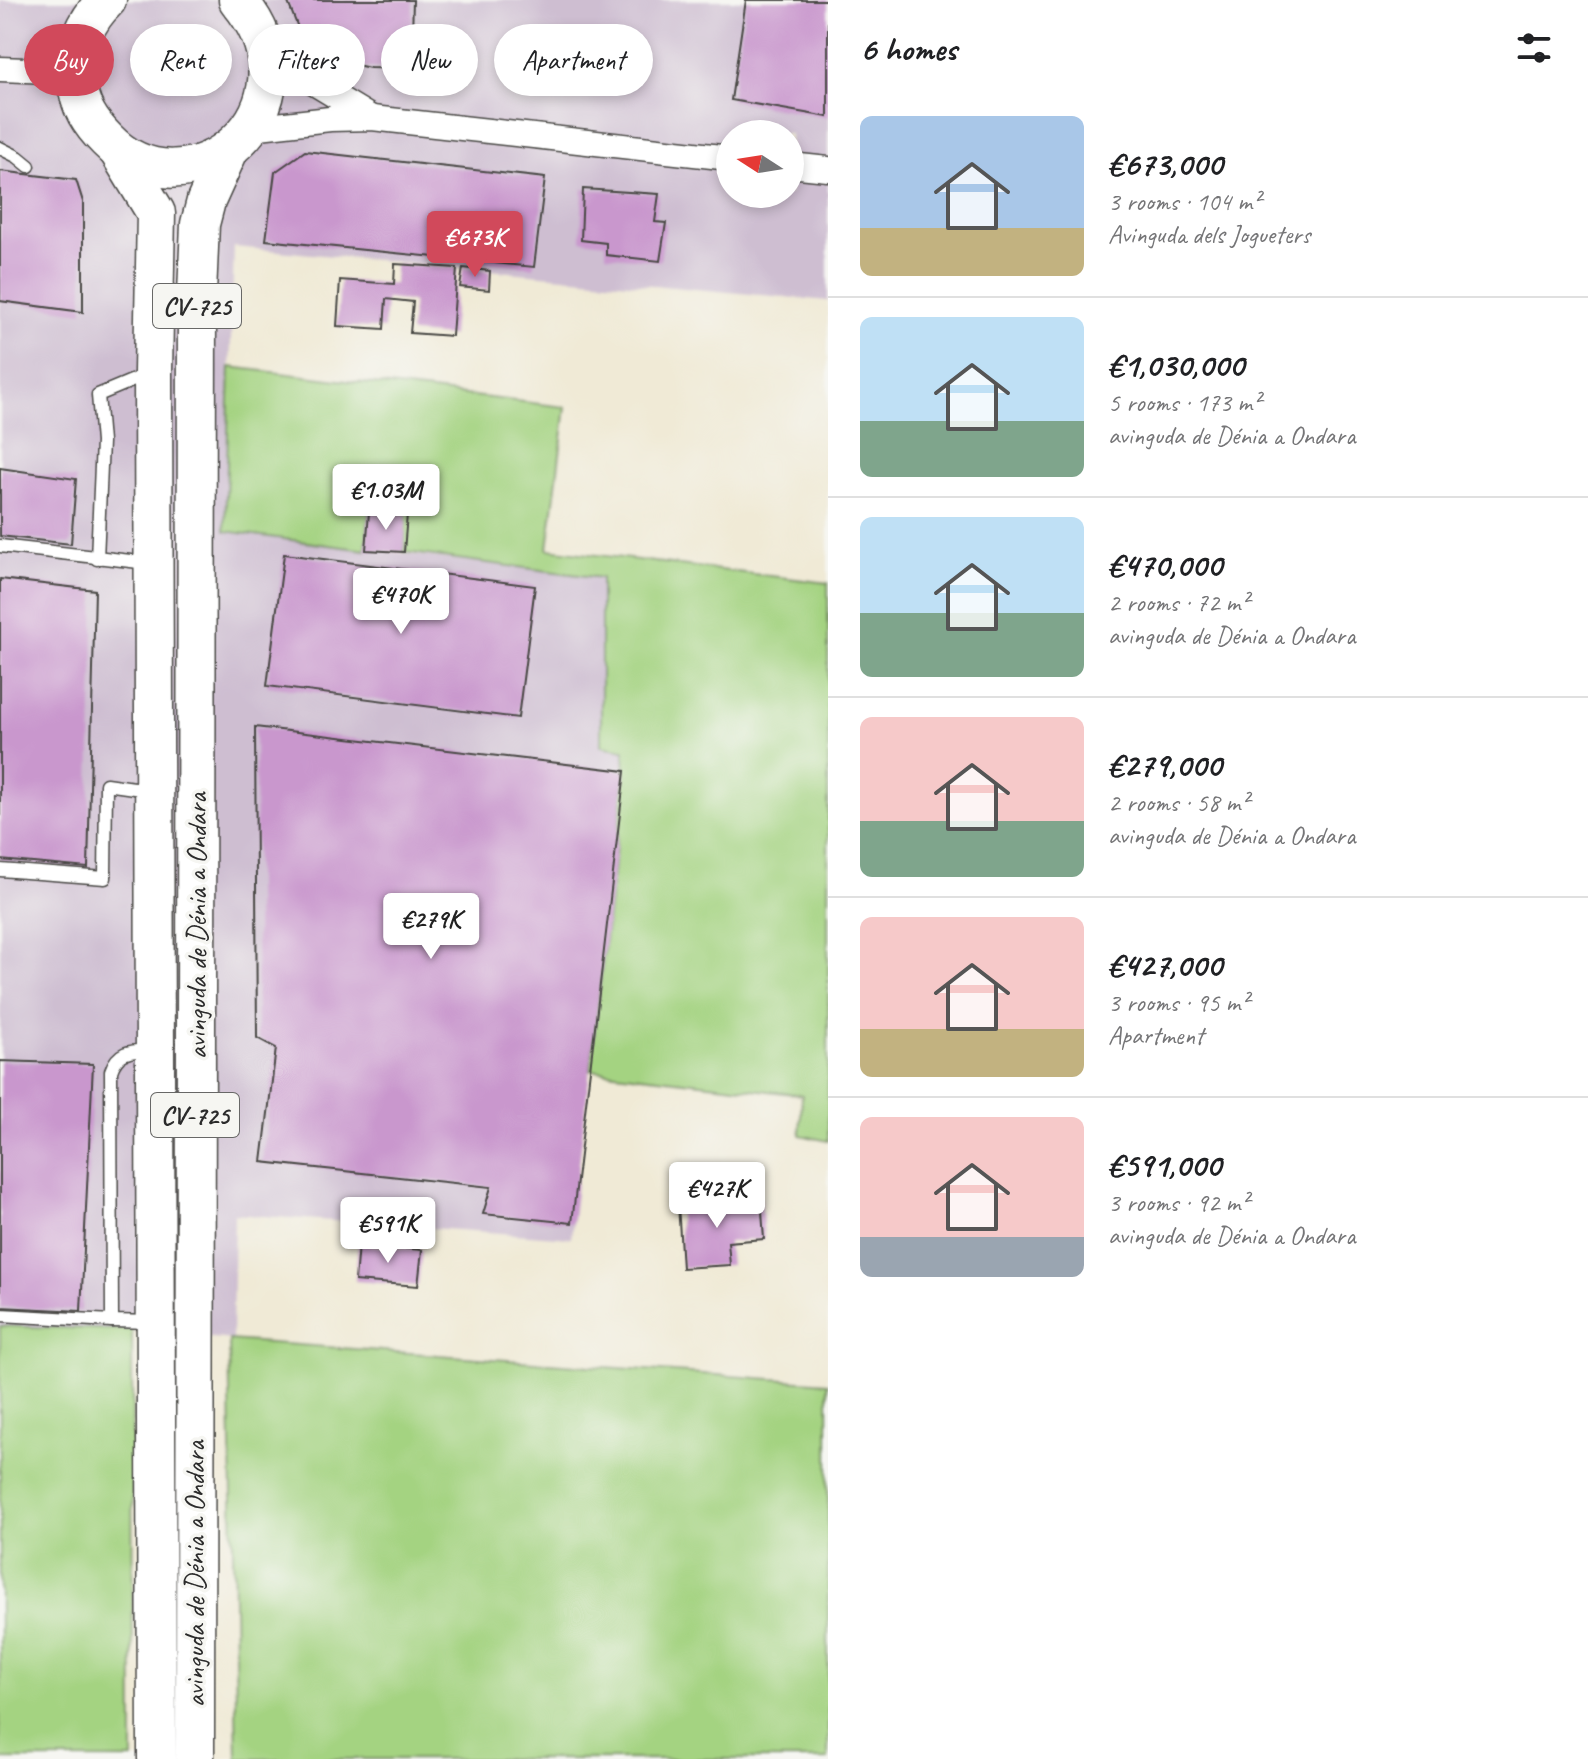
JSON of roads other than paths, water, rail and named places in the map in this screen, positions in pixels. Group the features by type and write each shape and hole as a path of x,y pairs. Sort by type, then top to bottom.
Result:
{"main road":[{"name":"CV-725","path":"88,24 95,11 107,0"},
{"name":"CV-725","path":"238,0 256,24"},
{"name":"CV-725","path":"79,96 89,122 119,152 140,163 163,168 187,167 210,160 240,138 261,108 264,96"},
{"name":"avinguda de Dénia a Ondara","path":"195,1759 197,294 200,224 206,201 240,138"},
{"name":"avinguda de Dénia a Ondara","path":"119,152 156,213 153,563 157,1759"}],"street":[{"path":"0,69 24,70"},
{"path":"332,96 372,118"},
{"path":"240,138 330,119 372,118 716,156"},
{"path":"804,166 828,169"}],"lane":[{"path":"0,148 29,166"},
{"path":"97,559 102,442 98,395 153,372"},
{"path":"0,546 153,563"},
{"path":"0,870 105,878 106,784 155,790"},
{"path":"112,1321 111,1071 115,1059 126,1051 155,1049"},
{"path":"0,1315 156,1323"}]}
